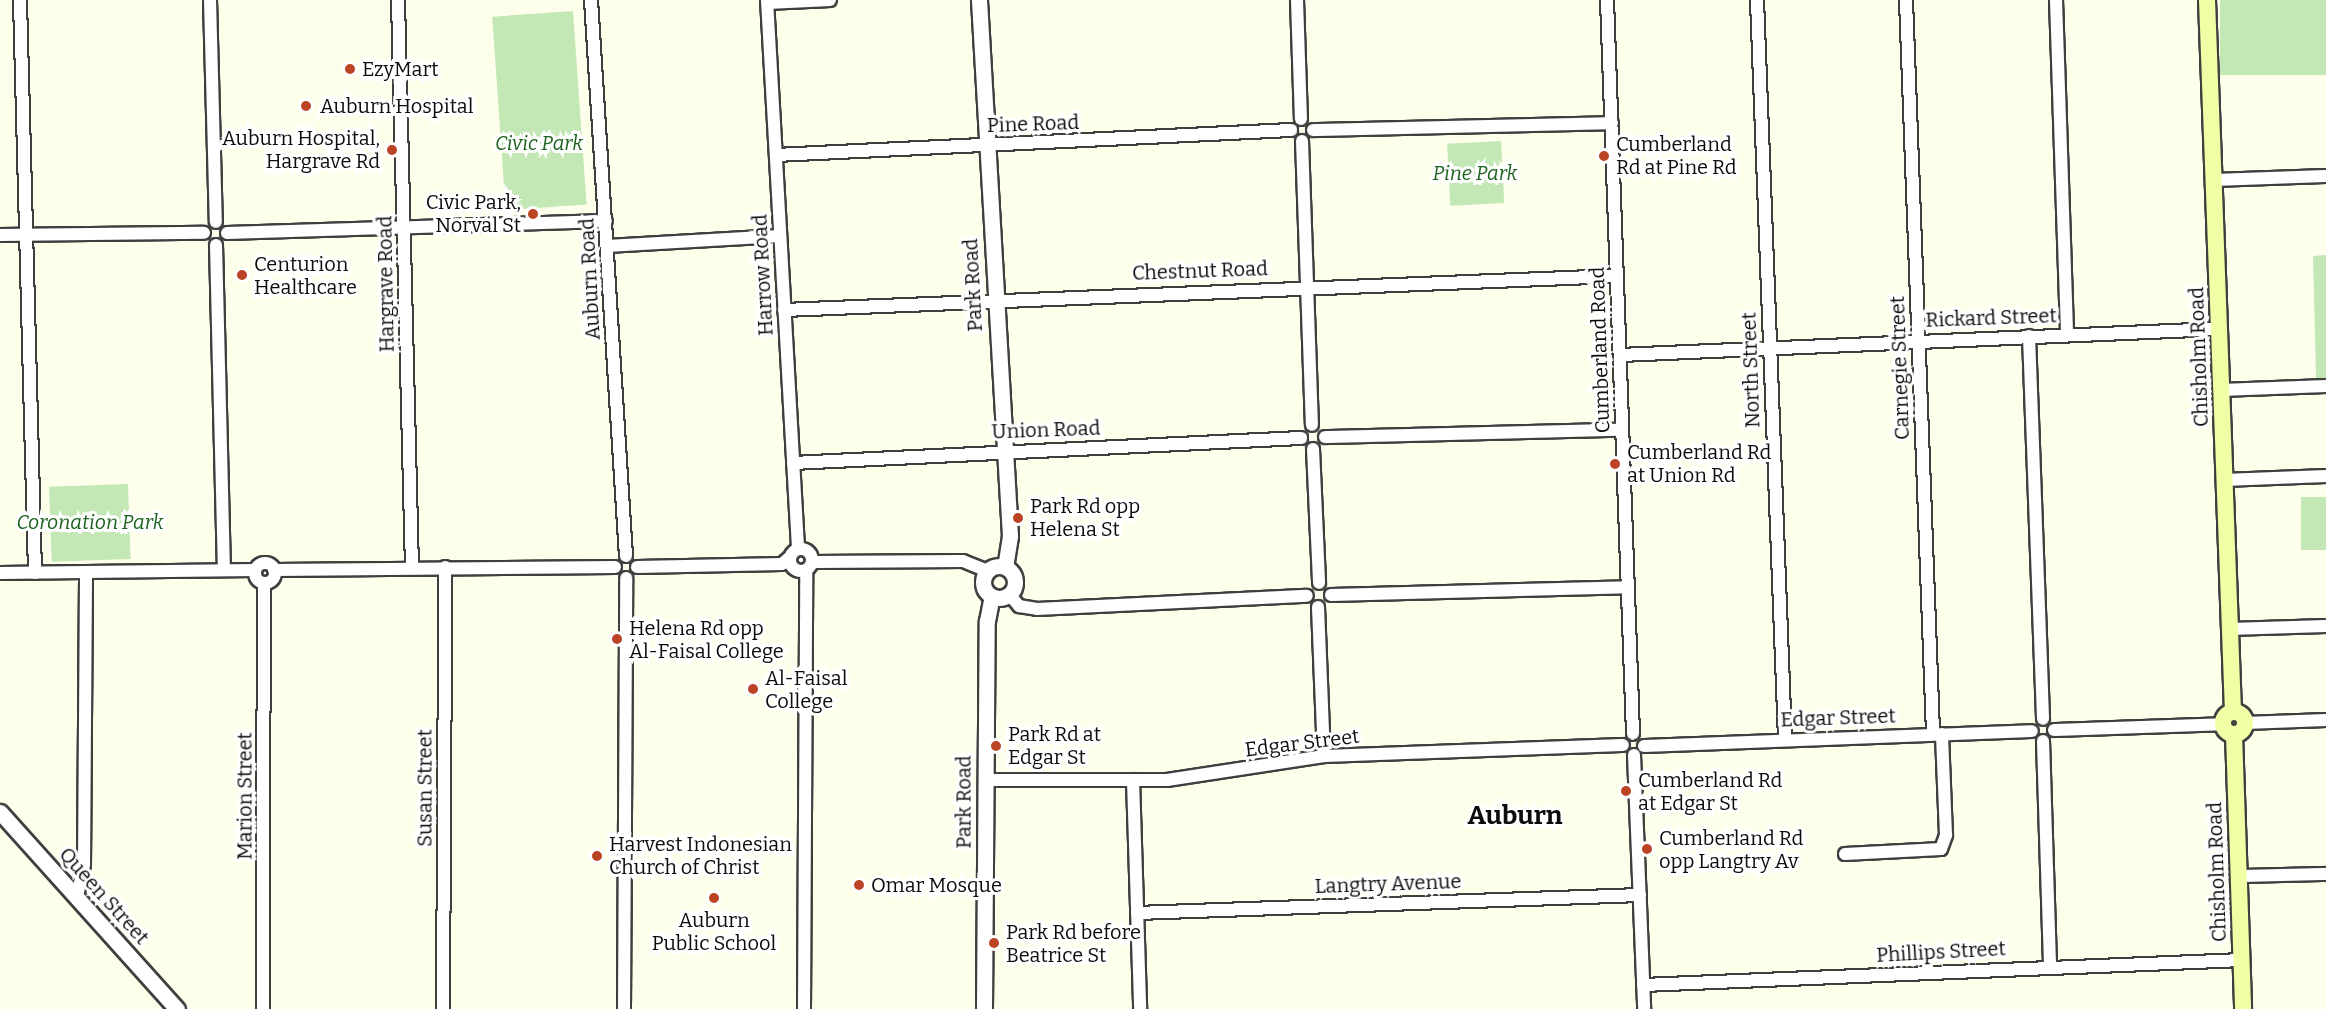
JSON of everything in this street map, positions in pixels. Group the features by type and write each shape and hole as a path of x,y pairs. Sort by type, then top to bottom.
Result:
{"main road":[{"name":"Chisholm Road","path":"2207,0 2243,1009"}],"street":[{"path":"20,0 35,573"},
{"path":"210,0 216,222 227,233"},
{"name":"Hargrave Road","path":"398,0 412,568"},
{"name":"Auburn Road","path":"591,0 626,556"},
{"path":"768,2 830,0"},
{"name":"Park Road","path":"980,0 1010,536 1005,567"},
{"path":"1297,0 1301,119 1291,130 1302,141 1312,425 1301,438 1313,449 1319,583 1331,595"},
{"name":"Cumberland Road","path":"1607,0 1633,734"},
{"name":"North Street","path":"1757,0 1785,739"},
{"name":"Carnegie Street","path":"1845,854 1941,849 1946,835 1938,734 1918,341 1906,0"},
{"path":"2056,0 2067,335"},
{"name":"Harrow Road","path":"768,2 798,549"},
{"path":"1301,119 1313,130"},
{"path":"1302,141 1313,130 1612,123"},
{"name":"Pine Road","path":"776,155 1291,130"},
{"path":"2213,180 2326,176"},
{"path":"216,245 227,233 606,221"},
{"path":"0,235 204,233 216,222"},
{"path":"204,233 216,245 224,569"},
{"path":"607,246 780,236"},
{"name":"Chestnut Road","path":"784,310 995,298 1617,276"},
{"name":"Rickard Street","path":"1620,355 2219,329"},
{"path":"2029,336 2043,719 2054,730"},
{"path":"2221,390 2326,387"},
{"path":"1312,425 1325,437"},
{"path":"1313,449 1325,437 1622,430"},
{"name":"Union Road","path":"793,463 1301,438"},
{"path":"2224,480 2326,476"},
{"path":"624,1009 626,578 637,567 782,564 798,549 814,562 963,561 988,571 1005,567 1015,580 1009,594"},
{"path":"0,573 255,570 265,563 274,570 615,567 626,556 637,567"},
{"path":"789,558 806,572"},
{"path":"804,1009 806,572 814,562"},
{"name":"Susan Street","path":"443,1009 445,567"},
{"path":"615,567 626,578"},
{"path":"255,570 264,583 274,570"},
{"path":"988,571 984,585 992,596 1009,594"},
{"path":"77,897 84,865 86,572"},
{"name":"Marion Street","path":"263,1009 264,583"},
{"path":"1009,594 1019,606 1037,609 1307,596 1319,583"},
{"path":"1318,607 1331,595 1628,587"},
{"name":"Park Road","path":"984,1009 987,621 992,596"},
{"path":"1307,596 1318,607 1324,756"},
{"path":"2229,629 2326,626"},
{"path":"2043,719 2032,730 2043,741 2050,967"},
{"path":"2043,741 2054,730 2326,720"},
{"name":"Edgar Street","path":"1644,746 2032,730"},
{"path":"1635,755 1623,745 1633,734 1644,746 1635,755 1644,1009"},
{"name":"Edgar Street","path":"985,780 1133,780 1203,776 1324,756 1623,745"},
{"path":"1133,780 1140,1009"},
{"name":"Queen Street","path":"0,812 177,1009"},
{"path":"2238,876 2326,874"},
{"name":"Langtry Avenue","path":"1137,913 1640,895"},
{"name":"Phillips Street","path":"1643,985 2241,960"}],"green space":[{"path":"2220,0 2326,0 2326,75 2220,75"},
{"name":"Civic Park","path":"573,11 587,205 506,210 492,17"},
{"name":"Pine Park","path":"1501,141 1504,203 1450,206 1447,144"},
{"path":"2326,255 2326,379 2316,379 2313,256"},
{"name":"Coronation Park","path":"128,484 131,559 52,562 49,487"},
{"path":"2301,497 2326,497 2326,550 2301,550"}],"place":[{"name":"EzyMart","path":"350,69"},
{"name":"Auburn Hospital","path":"306,106"},
{"name":"Auburn Hospital, Hargrave Rd","path":"392,150"},
{"name":"Cumberland Rd at Pine Rd","path":"1604,156"},
{"name":"Civic Park, Norval St","path":"533,214"},
{"name":"Centurion Healthcare","path":"242,275"},
{"name":"Cumberland Rd at Union Rd","path":"1615,464"},
{"name":"Park Rd opp Helena St","path":"1018,518"},
{"name":"Helena Rd opp Al-Faisal College","path":"617,639"},
{"name":"Al-Faisal College","path":"753,689"},
{"name":"Park Rd at Edgar St","path":"996,746"},
{"name":"Cumberland Rd at Edgar St","path":"1626,791"},
{"name":"Cumberland Rd opp Langtry Av","path":"1647,849"},
{"name":"Harvest Indonesian Church of Christ","path":"597,856"},
{"name":"Omar Mosque","path":"859,885"},
{"name":"Auburn Public School","path":"714,898"},
{"name":"Park Rd before Beatrice St","path":"994,943"}],"district":[{"name":"Auburn","path":"1515,816"}]}
